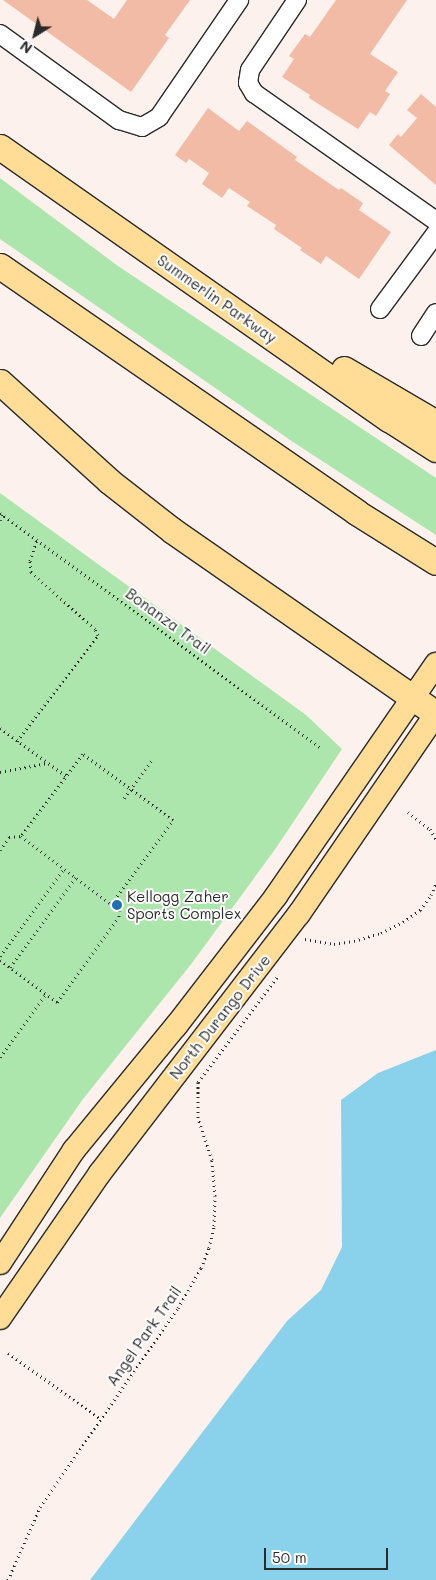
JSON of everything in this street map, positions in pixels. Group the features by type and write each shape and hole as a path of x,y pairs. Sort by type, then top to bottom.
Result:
{"highway":[{"name":"Summerlin Parkway","path":"0,147 436,449"},
{"path":"0,266 356,512 436,562"},
{"path":"184,276 436,423"},
{"path":"0,382 116,487 174,531 436,714"}],"main road":[{"name":"North Durango Drive","path":"0,1263 74,1150 176,1026 276,896 436,664"},
{"name":"North Durango Drive","path":"0,1318 7,1294 299,914 436,714"}],"street":[{"path":"0,34 119,120 142,127 159,117 239,0"},
{"path":"297,0 250,70 248,83 254,93 436,221"},
{"path":"380,309 436,234"},
{"path":"420,336 436,314"}],"path":[{"path":"0,520 2,514"},
{"name":"Bonanza Trail","path":"2,514 322,749"},
{"path":"17,740 98,635 95,629 31,572 30,561 37,539"},
{"path":"0,728 66,776"},
{"path":"21,836 83,754 173,820 111,904"},
{"path":"124,798 152,760"},
{"path":"0,772 48,763"},
{"path":"408,812 430,829 436,839"},
{"path":"0,850 9,837 21,836 119,909 119,917 57,1002 0,960"},
{"path":"0,956 64,868"},
{"path":"10,968 76,877"},
{"path":"305,939 334,944 354,941 381,932 403,922 420,910 431,895 436,883"},
{"path":"0,1057 46,994"},
{"name":"Angel Park Trail","path":"8,1580 36,1513 99,1418 192,1286 209,1248 215,1216 214,1178 212,1160 198,1118 198,1082"},
{"path":"8,1352 99,1418"}],"green space":[{"path":"0,178 118,266 436,478 436,535 293,442 0,239"},
{"name":"Kellogg Zaher Sports Complex","path":"0,493 306,715 342,749 276,848 192,963 83,1099 0,1218"}],"water":[{"path":"436,1050 436,1580 90,1580 287,1321 321,1290 342,1247 341,1100 378,1073"}],"building":[{"path":"3,0 87,0 114,19 127,0 190,0 165,35 169,38 131,92"},
{"path":"336,0 407,0 370,54 398,72 385,91 390,94 376,116 370,112 358,129 309,98 310,95 282,77 294,59 289,56 305,34 310,37"},
{"path":"421,94 436,107 436,185 389,145 398,134 401,137 417,118 407,110"},
{"path":"208,108 239,131 247,121 297,157 295,160 339,190 341,188 363,203 359,210 391,232 359,279 326,256 321,264 300,250 302,248 274,229 276,225 247,206 250,202 229,188 222,198 202,184 209,173 189,159 186,163 175,155"}],"place":[{"name":"Kellogg Zaher Sports Complex","path":"117,905"}]}
